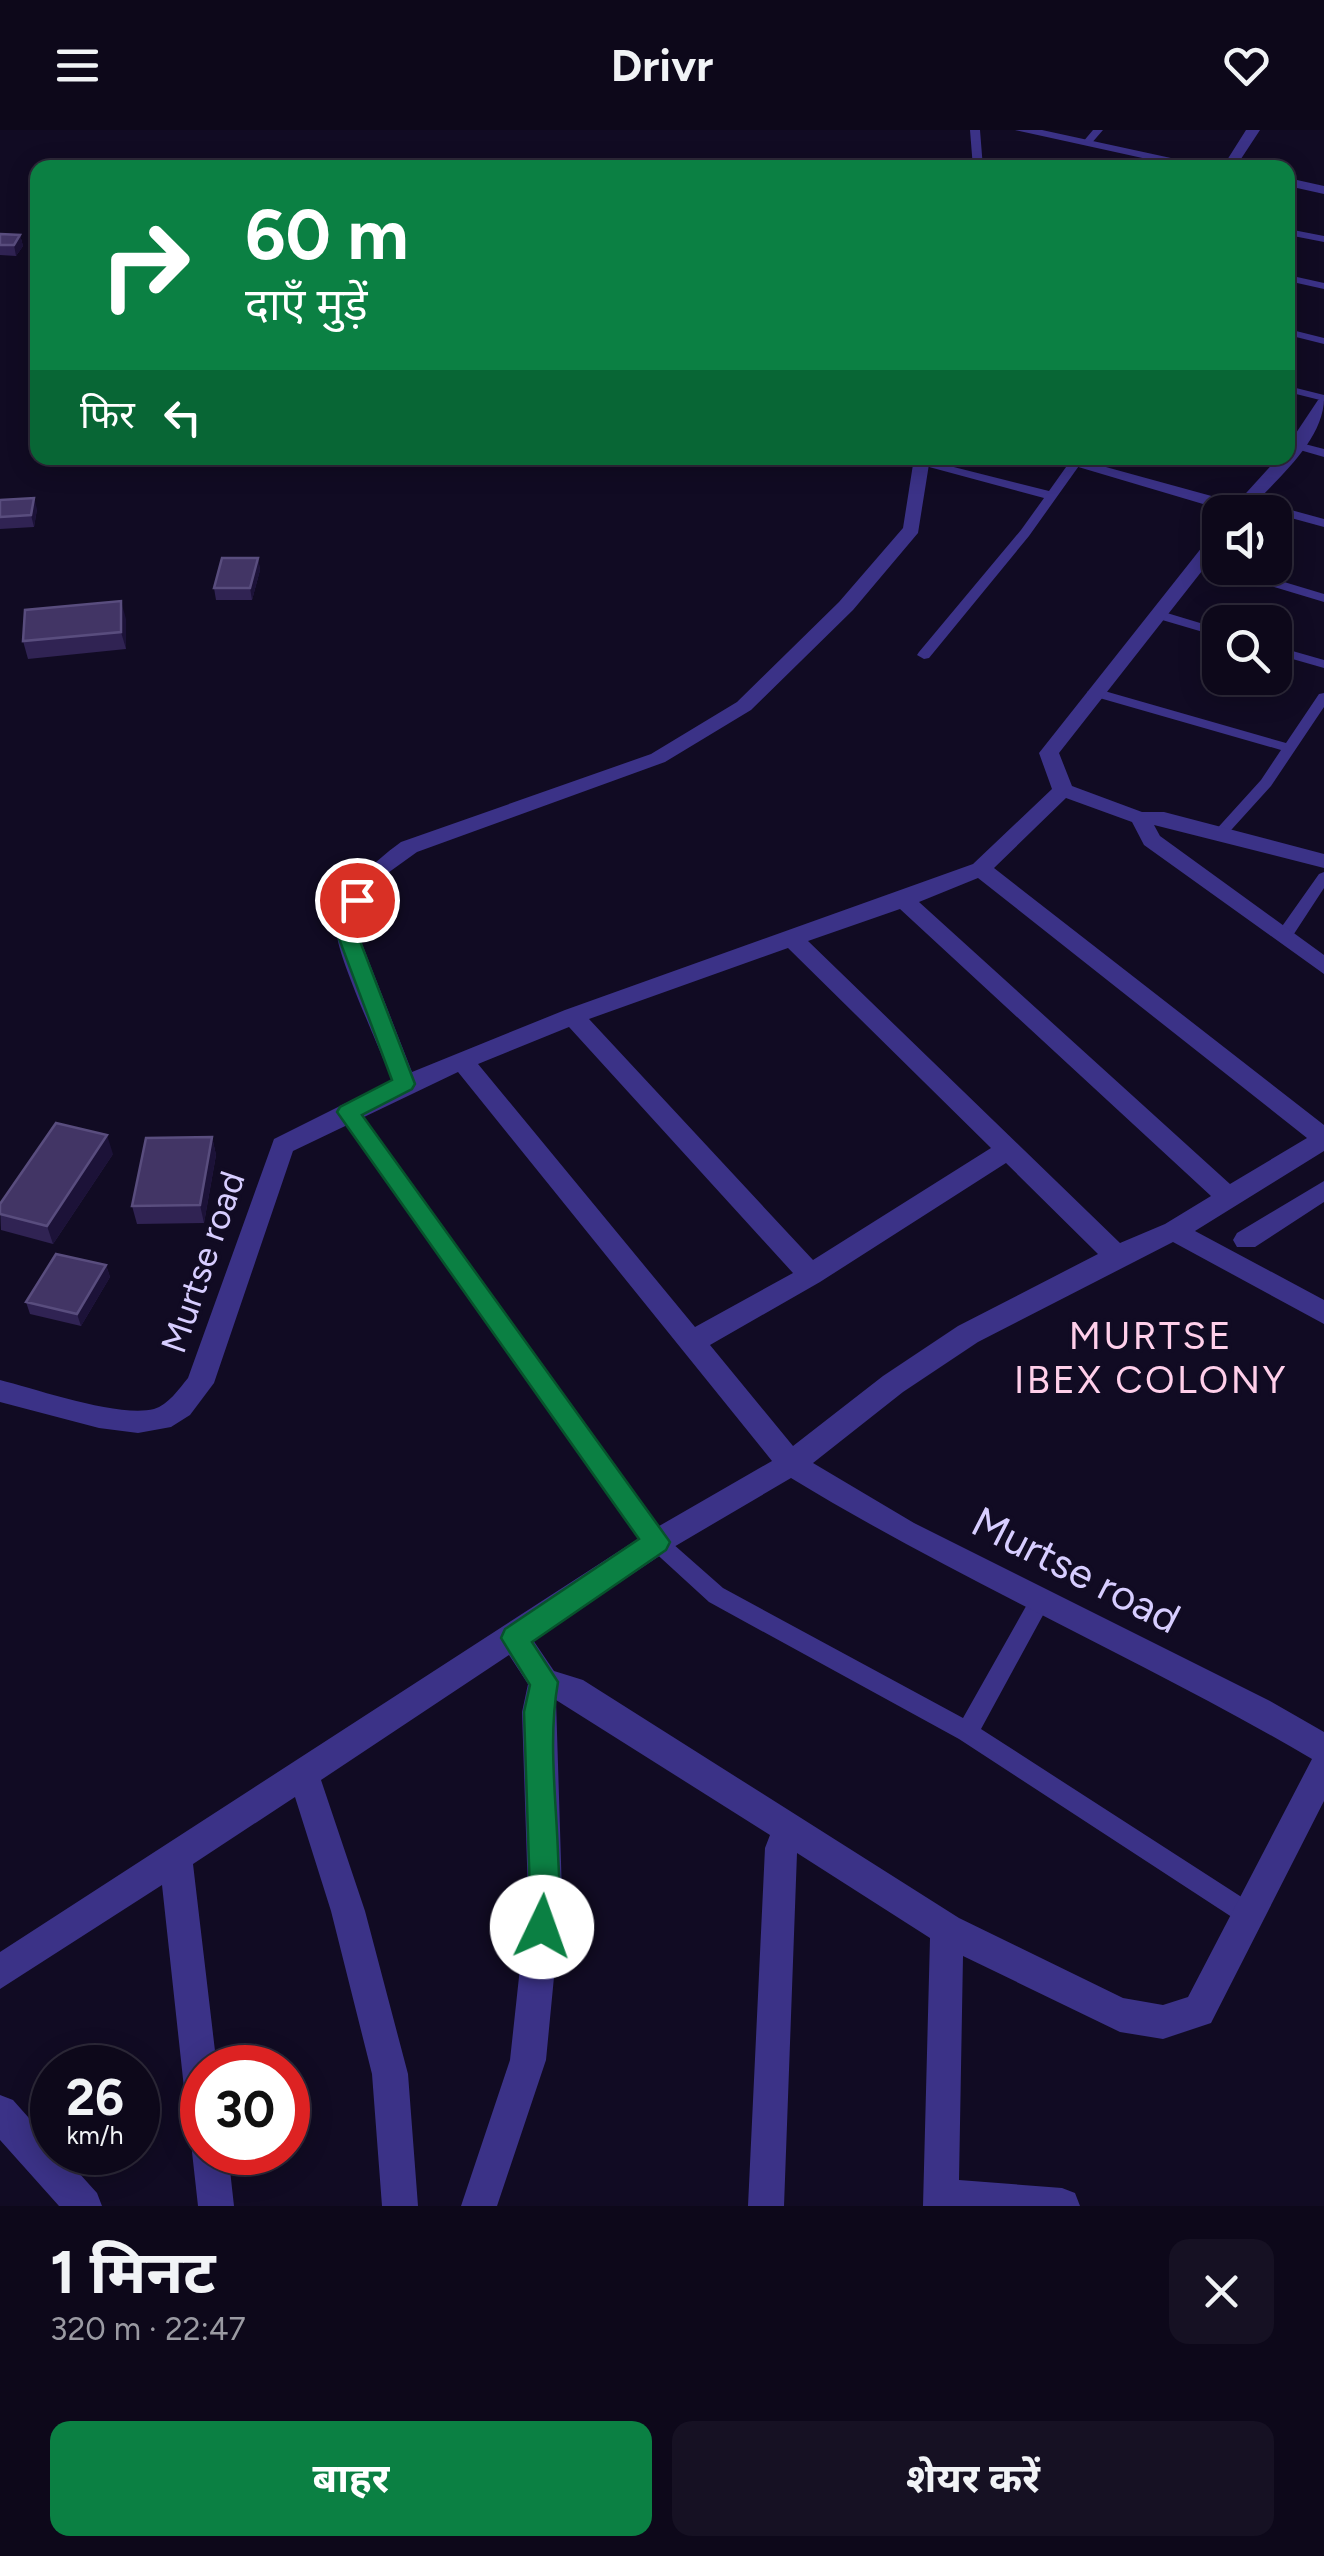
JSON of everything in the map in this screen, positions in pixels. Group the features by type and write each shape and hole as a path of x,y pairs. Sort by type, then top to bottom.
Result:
{"street":[{"path":"1022,130 1171,160"},
{"path":"1232,160 1247,131"},
{"path":"1295,184 1324,190"},
{"path":"1295,446 1324,400"},
{"path":"404,1084 348,936 357,900 377,870 410,847 658,758 744,706 846,606 912,529 921,465"},
{"path":"1083,465 1202,497"},
{"path":"1254,495 1280,465"},
{"path":"1062,790 1049,752 1157,614 1202,575"},
{"path":"1062,790 1140,818 1164,820 1324,861"},
{"path":"0,1972 657,1542 791,1464 893,1384 968,1334 1117,1256 1174,1231 1324,1138 981,869 1062,790"},
{"path":"1140,818 1152,840 1324,966"},
{"name":"Murtse road","path":"0,1391 124,1420 153,1422 180,1409 200,1384 283,1146 404,1084 462,1060 981,869"},
{"path":"903,900 1228,1197"},
{"path":"791,938 1117,1256"},
{"path":"573,1016 811,1275"},
{"name":"Murtse road","path":"462,1060 791,1464 904,1532 1259,1711 1324,1749"},
{"path":"690,1343 811,1275 1009,1149"},
{"path":"1246,1240 1324,1190"},
{"path":"1174,1231 1324,1313"},
{"path":"514,1638 544,1682 572,1690 947,1930 1120,2015 1163,2022 1199,2011 1324,1768"},
{"path":"479,2206 528,2060 545,1894 538,1712 544,1682"},
{"path":"303,1774 348,1910 390,2074 400,2206"},
{"path":"766,2206 781,1848 792,1832"},
{"path":"176,1858 197,2045"},
{"path":"947,1930 940,2077 942,2202 1062,2206"},
{"path":"0,2112 84,2206"},
{"path":"213,2175 216,2206"}],"lane":[{"path":"976,130 978,160"},
{"path":"1087,143 1098,130"},
{"path":"1295,234 1324,240"},
{"path":"1295,280 1324,286"},
{"path":"1295,334 1324,341"},
{"path":"1295,390 1324,400"},
{"path":"1295,454 1324,453"},
{"path":"940,465 1052,496"},
{"path":"924,656 1075,465"},
{"path":"1292,517 1324,523"},
{"path":"1282,585 1324,598"},
{"path":"1157,614 1202,628"},
{"path":"1292,655 1324,664"},
{"path":"1094,692 1289,748"},
{"path":"1218,836 1266,783 1324,697"},
{"path":"1302,729 1324,734"},
{"path":"1284,936 1324,877"},
{"path":"348,1112 657,1542 716,1594 966,1732 1249,1915"},
{"path":"966,1732 1041,1600"}],"building":[{"path":"0,234 20,235 14,245 0,245"},
{"path":"34,498 31,515 0,517 0,500"},
{"path":"222,558 258,558 250,588 214,588"},
{"path":"121,601 121,632 23,641 25,610"},
{"path":"56,1123 107,1135 47,1226 0,1214 0,1204"},
{"path":"212,1137 200,1205 132,1206 146,1138"},
{"path":"56,1254 106,1265 77,1314 26,1302"}],"district":[{"name":"MURTSE IBEX COLONY","path":"1151,1358"}],"route":[{"path":"357,900 348,936 404,1084 348,1112 657,1542 514,1638 544,1682 538,1712 545,1894 542,1927"}]}
